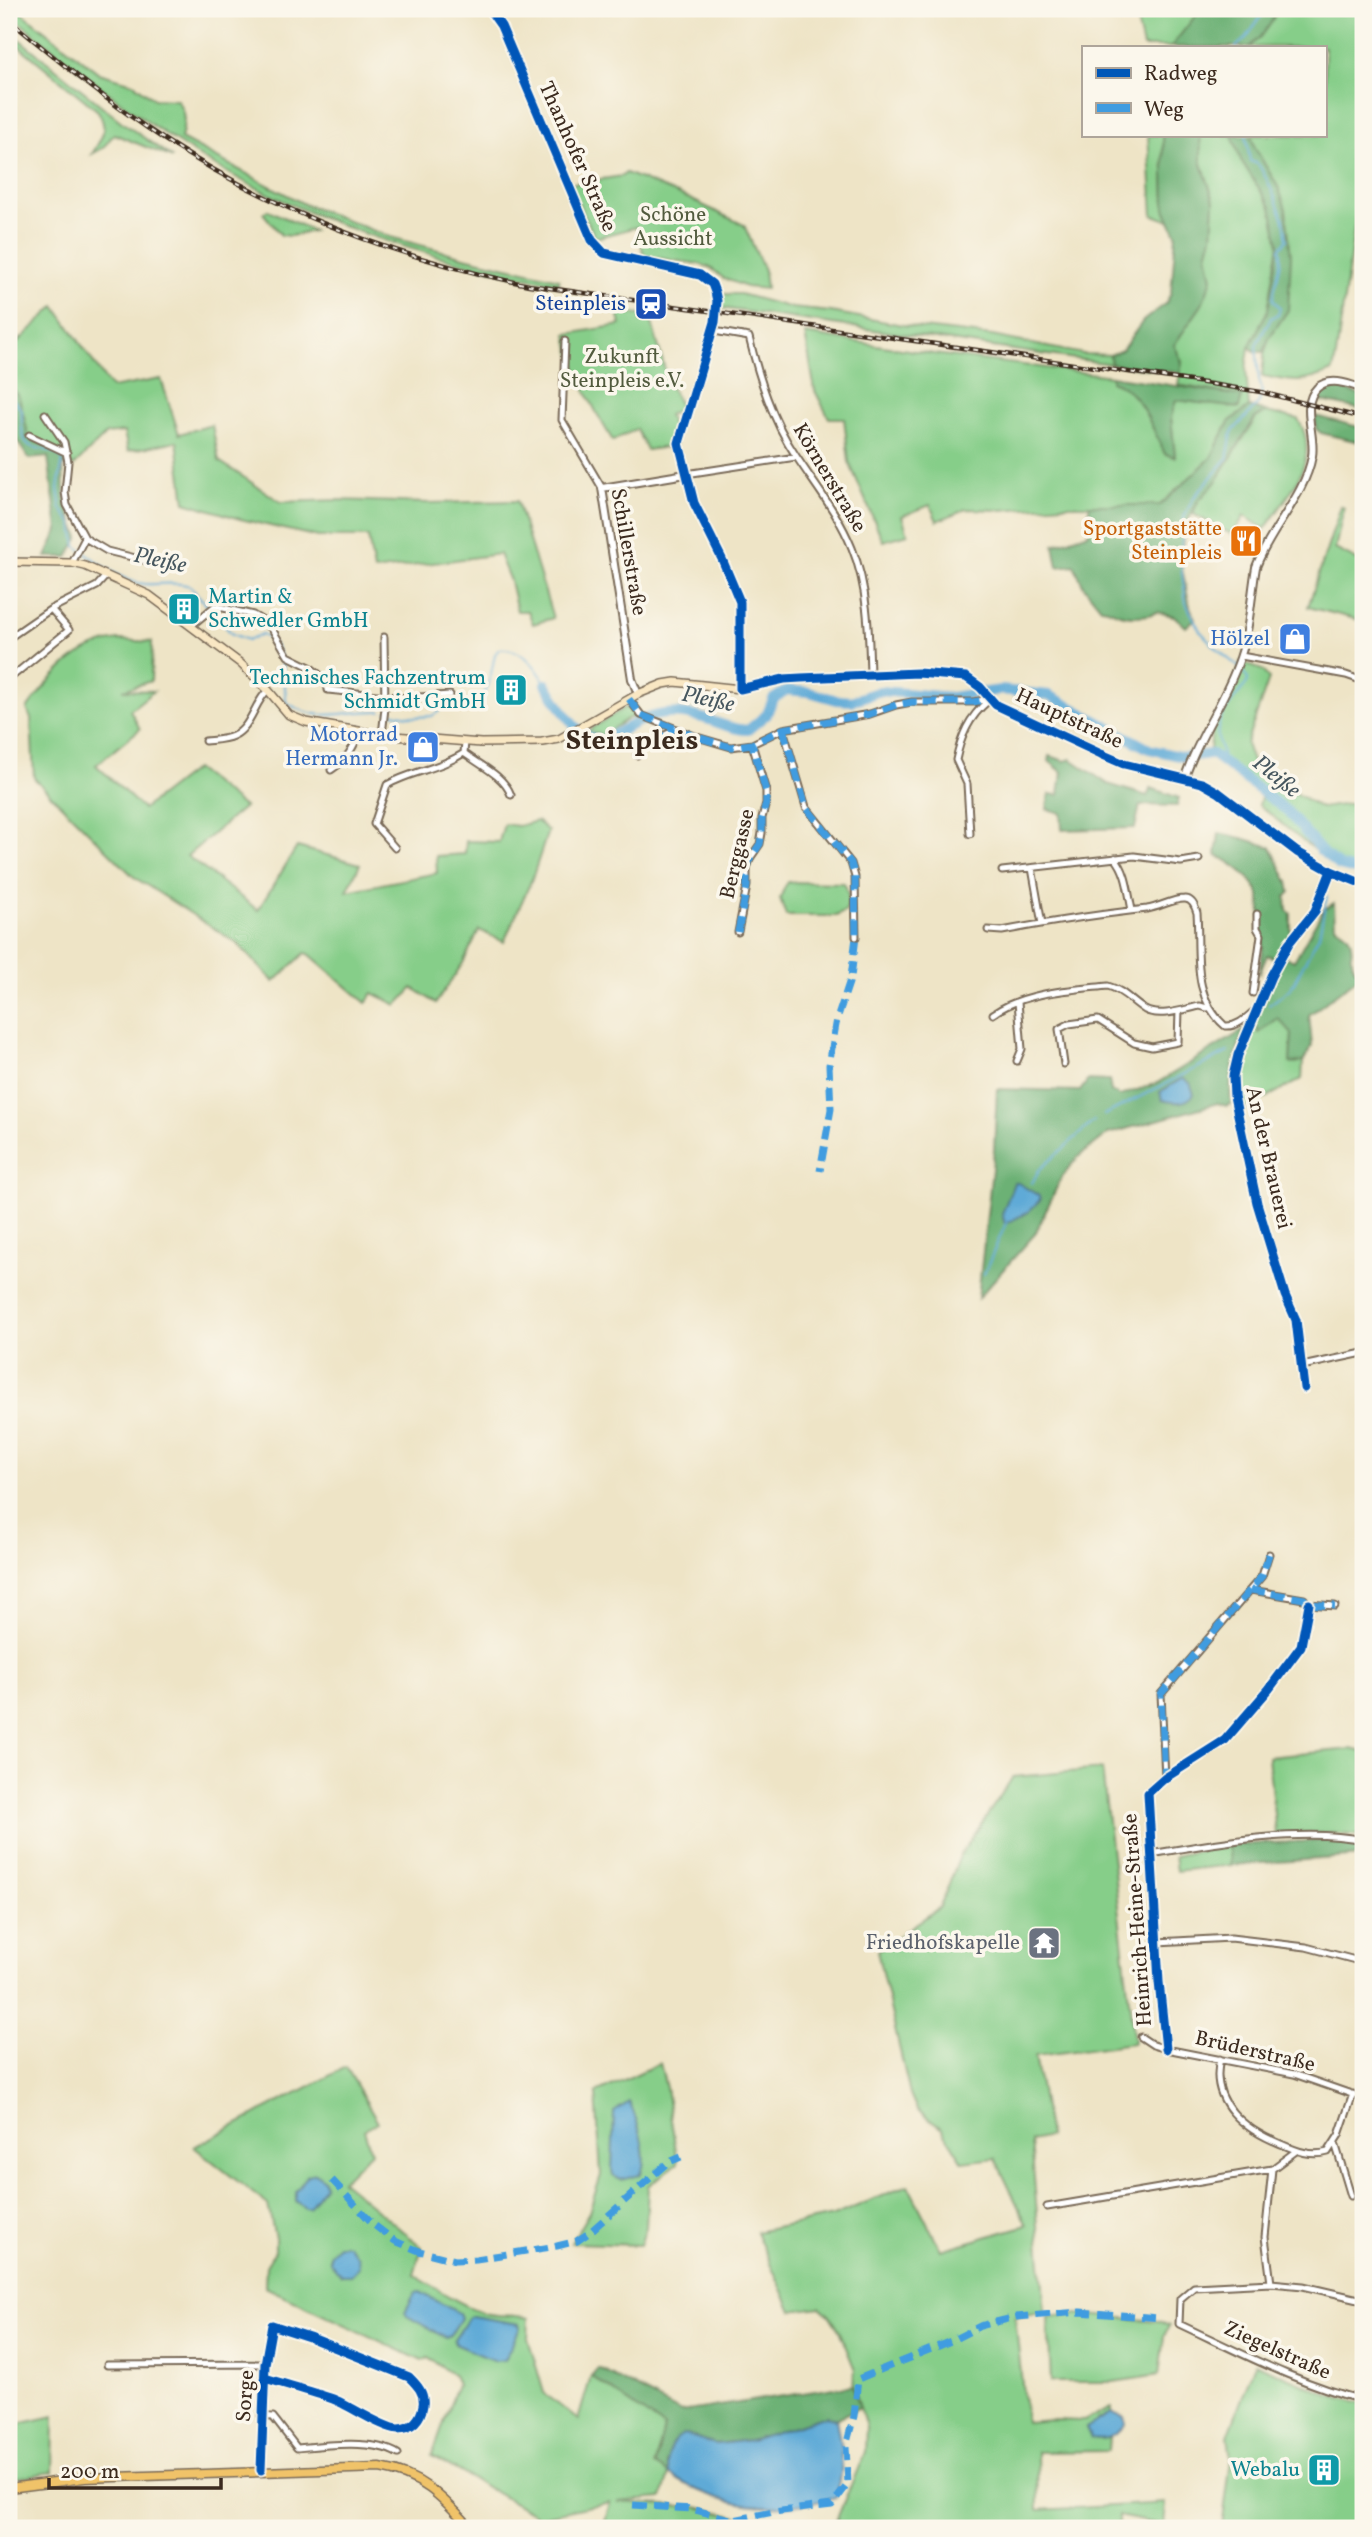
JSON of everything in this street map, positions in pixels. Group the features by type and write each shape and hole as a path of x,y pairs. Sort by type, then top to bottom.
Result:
{"main road":[{"name":"Hauptstraße","path":"9,562 73,559 105,577 149,595 240,663 282,709 295,719 382,735 502,744 542,742 578,729 652,687 675,682 740,689 784,679 948,674 966,677 980,687 996,705 1124,764 1185,777 1218,792 1297,852 1331,871 1363,884"},
{"path":"9,2488 85,2478 365,2467 411,2476 436,2491 471,2528"}],"street":[{"name":"Thanhofer Straße","path":"489,9 501,26 592,240 600,251 623,259 700,275 712,284 717,301 713,331"},
{"name":"Körnerstraße","path":"713,331 749,337 764,390 783,435 831,505 856,559 868,627 870,675"},
{"path":"713,331 678,443 694,503 740,602 740,689"},
{"name":"Schillerstraße","path":"565,341 562,420 602,488 638,694"},
{"path":"1185,777 1196,747 1226,695 1240,658 1255,566 1271,533 1306,476 1310,464 1313,443 1310,400 1317,388 1329,382 1337,381 1363,389"},
{"path":"45,414 58,431 67,453 67,505 85,538 107,551 168,566"},
{"path":"29,435 67,453"},
{"path":"602,488 796,457"},
{"path":"73,559 85,538"},
{"path":"9,638 51,609 97,586 105,577"},
{"path":"191,626 214,610 215,606 253,615 272,629 288,656 310,667 327,681 328,690 405,698 450,695"},
{"path":"9,678 69,630 51,609"},
{"path":"382,735 385,712 384,637"},
{"path":"1240,658 1346,675 1363,681"},
{"path":"205,741 233,736 242,730 261,697 268,691"},
{"path":"629,699 641,715 731,747 752,744 783,729 870,714 896,705 912,702 973,702 989,698"},
{"path":"970,834 967,784 956,760 974,713 989,698"},
{"path":"638,755 644,746 671,732 673,728"},
{"path":"783,729 806,807 851,863 855,877 856,937"},
{"path":"331,770 343,762 357,740 359,731"},
{"path":"464,754 465,742"},
{"name":"Berggasse","path":"738,932 747,887 747,868 760,844 766,803 766,791 752,744"},
{"path":"464,754 491,772 508,787 511,795"},
{"path":"395,848 374,824 387,785 464,754"},
{"path":"1002,871 1134,856 1181,862 1199,859"},
{"path":"1115,859 1126,879 1132,910"},
{"path":"1032,869 1042,923"},
{"name":"An der Brauerei","path":"1304,1388 1296,1320 1285,1296 1257,1203 1234,1096 1233,1076 1238,1055 1264,993 1289,943 1315,911 1331,871"},
{"path":"988,930 1002,931 1161,906 1183,898 1190,900 1195,906 1199,974 1207,1007 1225,1026 1231,1027 1258,1007"},
{"path":"1257,914 1257,928 1261,935 1254,990 1264,993"},
{"path":"993,1014 1003,1007 1043,995 1108,986 1116,988 1144,1010 1155,1013 1207,1007"},
{"path":"1017,1061 1022,1049 1018,1002"},
{"path":"1064,1064 1059,1029 1069,1024 1098,1020 1134,1043 1152,1047 1178,1042 1179,1011"},
{"path":"1302,1366 1363,1353"},
{"path":"1165,1778 1161,1694 1262,1576 1269,1554"},
{"path":"1251,1590 1304,1600 1309,1604 1335,1606"},
{"name":"Heinrich-Heine-Straße","path":"1166,2049 1148,1793 1165,1778 1225,1740 1269,1689 1301,1646 1309,1604"},
{"path":"1151,1854 1201,1845 1269,1838 1325,1836 1363,1840"},
{"path":"1157,1942 1231,1938 1307,1947 1359,1961"},
{"name":"Brüderstraße","path":"1141,2037 1166,2049 1294,2074 1363,2098"},
{"path":"1220,2059 1216,2073 1220,2093 1234,2114 1250,2130 1296,2151 1314,2155 1328,2152 1335,2143 1353,2094"},
{"path":"1335,2143 1351,2196"},
{"path":"1046,2207 1272,2169 1296,2151"},
{"path":"1272,2169 1265,2237 1271,2283 1303,2286 1363,2300"},
{"name":"Ziegelstraße","path":"1271,2283 1194,2287 1180,2299 1179,2324 1327,2391 1363,2400"},
{"name":"Sorge","path":"261,2470 261,2416 265,2364 272,2325 409,2377 419,2386 423,2408 417,2421 409,2427 396,2429 335,2400 265,2378"},
{"path":"107,2365 265,2364"},
{"path":"261,2416 273,2417 297,2448 328,2445 370,2446 398,2454"}],"green space":[{"path":"9,9 17,9 99,73 133,83 154,99 177,100 184,124 181,139 304,204 390,237 559,279 559,284 425,253 381,239 296,207 255,187 214,165 134,112 9,14"},
{"path":"1134,9 1201,9 1172,46 1143,46"},
{"path":"1201,9 1276,9 1270,25 1250,46 1172,46"},
{"path":"1276,9 1363,9 1363,166 1336,356 1333,371 1297,381 1262,376 1269,338 1288,310 1286,209 1278,187 1255,148 1251,136 1326,136 1326,46 1251,46 1276,13"},
{"path":"9,31 123,123 173,158 114,134 103,148 92,154 104,128 98,111 9,38"},
{"path":"1148,136 1163,136 1165,209 1172,222 1153,215"},
{"path":"1163,136 1200,136 1201,161 1214,201 1212,236 1207,254 1212,279 1201,306 1174,345 1182,362 1180,373 1111,364 1110,355 1122,350 1143,321 1166,303 1171,293 1176,234 1165,209"},
{"path":"1200,136 1232,136 1241,160 1271,207 1279,244 1268,310 1249,348 1246,369 1249,407 1229,422 1211,458 1160,505 966,509 937,521 930,505 902,516 908,534 883,541 849,462 844,418 829,418 815,391 805,334 934,354 1111,376 1111,381 1138,401 1165,454 1175,456 1171,417 1176,400 1238,408 1242,396 1178,385 1182,362 1174,345 1201,306 1212,279 1207,254 1212,236 1214,201 1201,160"},
{"path":"1232,136 1251,136 1255,148 1278,187 1286,209 1291,256 1288,310 1269,338 1264,352 1256,352 1249,347 1268,310 1279,244 1271,207 1241,160"},
{"name":"Schöne Aussicht","path":"626,173 744,225 764,270 766,289 746,287 699,264 644,256 637,227 595,238 569,184 622,176"},
{"path":"268,210 313,231 291,236 281,235 263,213"},
{"path":"720,294 740,294 792,308 992,336 1083,354 1110,355 1111,364 721,308"},
{"path":"55,306 111,388 161,379 179,434 212,425 219,461 281,502 517,501 553,618 533,624 528,611 517,611 510,581 499,554 374,571 368,537 318,537 240,519 185,502 177,441 128,451 124,432 106,434 74,466 64,465 63,455 27,438 10,376 14,359 9,336 9,315 18,342"},
{"name":"Zukunft Steinpleis e.V.","path":"618,312 650,316 669,384 682,409 668,415 676,434 672,437 675,446 647,450 636,429 613,441 579,376 567,334 621,325"},
{"path":"1111,376 1242,396 1239,408 1176,400 1171,417 1175,457 1165,454 1138,401 1111,381"},
{"path":"9,383 19,397 27,438 53,448 63,456 65,498 79,537 68,557 46,557 58,530 48,457 29,459 15,438 9,403"},
{"path":"1331,388 1363,396 1363,410 1318,400 1322,393"},
{"path":"1249,407 1266,412 1255,418 1215,483 1198,501 1184,530 1182,569 1195,619 1186,627 1174,616 1157,612 1132,616 1101,608 1084,587 1074,565 1058,567 1054,545 1089,533 1089,505 1160,505 1211,458 1229,422"},
{"path":"1266,412 1298,419 1305,434 1304,463 1292,490 1265,529 1244,516 1233,535 1193,514 1198,501 1215,483 1256,418"},
{"path":"1315,416 1363,428 1363,443 1321,433 1316,429"},
{"path":"1341,506 1344,508 1335,549 1363,563 1363,621 1308,607"},
{"path":"119,640 152,642 151,681 123,690 154,691 130,710 140,729 96,765 143,809 195,769 244,807 187,856 258,910 297,847 360,864 347,891 437,873 436,856 465,854 466,841 499,842 504,824 518,826 537,821 548,831 532,879 504,942 479,930 463,963 436,1003 413,988 397,1005 373,993 366,1003 305,953 274,982 238,944 134,877 34,778 31,719 27,709 66,664 90,648"},
{"path":"1241,662 1262,670 1269,679 1246,744 1255,770 1321,808 1363,802 1363,878 1321,855 1259,805 1262,794 1210,749 1213,723 1229,697"},
{"path":"626,707 638,716 629,718 603,735 587,731"},
{"path":"1050,756 1065,761 1071,759 1108,784 1147,796 1151,788 1179,798 1177,806 1140,805 1135,828 1062,830 1061,813 1047,809 1049,794 1059,795 1062,772 1049,761"},
{"path":"1219,833 1271,847 1288,882 1290,893 1286,897 1287,910 1291,914 1291,934 1275,958 1267,955 1259,975 1263,948 1260,897 1242,872 1216,855"},
{"path":"787,882 844,883 848,897 846,911 836,916 786,916 780,898"},
{"path":"1334,903 1335,926 1348,936 1353,964 1360,976 1309,1015 1312,1045 1303,1062 1290,1063 1292,1034 1278,1018 1259,1033 1254,1022 1284,956 1294,961 1323,910"},
{"path":"1278,1018 1292,1033 1290,1062 1303,1062 1302,1079 1240,1111 1238,1075 1254,1022 1259,1033"},
{"path":"1244,1030 1231,1076 1231,1104 1226,1106 1218,1103 1108,1134 1078,1157 1062,1176 1035,1234 978,1298 994,1150 997,1089 1080,1091 1088,1080 1109,1081 1111,1091 1120,1096 1157,1083"},
{"path":"1351,1749 1363,1752 1363,1836 1329,1833 1276,1834 1268,1757"},
{"path":"1102,1769 1134,2043 1035,2056 1049,2137 1031,2141 1045,2312 1015,2316 1026,2422 1084,2421 1111,2407 1111,2413 1097,2420 1096,2439 1109,2438 1108,2451 1037,2452 1038,2510 1166,2503 1164,2525 1118,2516 1118,2528 833,2528 865,2452 866,2427 853,2385 855,2370 839,2330 830,2316 820,2307 792,2311 756,2232 833,2216 908,2185 941,2250 1027,2225 995,2158 963,2162 942,2129 917,2110 910,2094 877,1951 940,1907 960,1856 1013,1777"},
{"path":"1333,1840 1363,1843 1363,1856 1231,1865 1228,1845"},
{"path":"1228,1845 1231,1865 1176,1871 1174,1856"},
{"path":"660,2063 678,2163 648,2186 646,2228 640,2245 571,2243 589,2212 601,2175 596,2093"},
{"path":"346,2067 378,2122 364,2130 371,2152 342,2181 422,2247 414,2275 457,2301 484,2313 529,2318 528,2338 544,2393 578,2420 591,2376 665,2427 655,2465 669,2474 662,2498 618,2502 697,2507 769,2525 805,2528 603,2528 610,2502 539,2517 432,2456 457,2385 453,2375 428,2358 422,2361 265,2287 266,2266 275,2251 268,2205 194,2147"},
{"path":"1075,2314 1159,2321 1169,2326 1164,2336 1159,2375 1113,2382 1051,2382 1048,2317"},
{"path":"1255,2363 1327,2394 1363,2403 1363,2528 1222,2528 1231,2459 1228,2436"},
{"path":"598,2368 681,2412 853,2385 860,2407 836,2419 826,2416 751,2440 716,2444 683,2434 667,2462 669,2474 655,2465 664,2427 591,2376"},
{"path":"54,2416 53,2472 9,2479 9,2426"}],"water":[{"path":"1183,1078 1190,1083 1194,1094 1191,1098 1180,1102 1162,1100 1160,1092"},
{"path":"1014,1183 1039,1196 1040,1200 1028,1212 1005,1224 1002,1214"},
{"path":"629,2102 636,2118 644,2159 640,2175 621,2180 613,2176 612,2170 614,2112"},
{"path":"316,2173 324,2180 325,2185 309,2208 305,2208 295,2201 295,2192 308,2175"},
{"path":"338,2245 348,2245 358,2258 359,2267 351,2275 341,2275 330,2262 330,2253"},
{"path":"420,2292 459,2313 461,2318 450,2336 446,2338 407,2316 405,2312 415,2293"},
{"path":"472,2316 519,2324 520,2328 504,2360 495,2361 455,2344 454,2340"},
{"path":"1111,2413 1124,2417 1126,2423 1123,2428 1106,2438 1091,2438 1086,2428"},
{"path":"826,2416 836,2419 841,2449 841,2478 835,2497 792,2506 749,2505 708,2494 669,2474 669,2451 683,2434 716,2444 751,2440"}],"waterway":[{"path":"1237,46 1247,37 1266,9"},
{"path":"1222,761 1218,738 1219,723 1248,679 1241,669 1200,631 1186,603 1180,559 1184,517 1194,497 1227,459 1232,432 1259,403 1262,389 1256,345 1271,318 1278,315 1280,308 1273,300 1281,260 1280,248 1287,240 1285,223 1262,170 1258,164 1250,161 1246,136"},
{"name":"Pleiße","path":"9,395 22,410 22,427 28,444 48,450 63,459 58,488 61,509 73,524 76,546 109,570 127,579 145,584 173,583 190,586 232,634 248,640 262,634 270,640 280,655 286,702 321,715 381,711"},
{"name":"Pleiße","path":"387,712 415,717 432,716 445,707 477,699 484,694 489,684 495,654 499,649 521,654 533,665 546,684"},
{"name":"Pleiße","path":"546,684 576,728 593,739 603,741 652,716 676,713 748,730 767,714 773,699 787,690 852,701 880,691 951,697 1001,690 1049,695 1149,749 1183,757 1212,754 1287,811 1321,851 1339,866 1363,872"},
{"path":"1269,1005 1291,988 1319,935 1327,896"},
{"path":"1104,1115 1228,1052"},
{"path":"1032,1183 1039,1170 1094,1121"},
{"path":"984,1274 1006,1223"}],"railway":[{"path":"9,20 125,112 207,166 295,211 340,230 433,262 529,285 1261,392 1363,418"}],"marked path":[{"path":"629,699 641,715 731,747 752,744 783,729 870,714 912,702 973,702 990,699"},
{"path":"637,755 644,746 671,732 673,728"},
{"path":"783,729 806,807 851,863 855,877 856,937 851,977 837,1019 829,1065 831,1109 820,1171"},
{"path":"738,932 747,886 747,868 760,844 766,803 766,791 752,744"},
{"path":"1168,1776 1165,1778 1161,1694 1262,1576 1269,1554"},
{"path":"1251,1590 1304,1599 1309,1604 1335,1606"},
{"path":"332,2180 374,2225 395,2241 419,2251 455,2260 476,2259 577,2241 667,2163 681,2157"},
{"path":"633,2505 691,2509 734,2520 832,2505 848,2484 846,2446 854,2416 858,2379 951,2341 980,2326 1016,2317 1080,2312 1160,2318"}],"cycle path":[{"path":"489,9 501,26 592,240 604,253 700,275 712,284 715,292 715,322 679,443 694,503 740,602 740,689 801,678 918,673 966,677 980,687 996,705 1101,754 1124,764 1202,783 1218,792 1297,852 1331,871 1363,884"},
{"path":"1304,1388 1296,1320 1285,1295 1257,1203 1234,1096 1233,1076 1238,1055 1271,976 1289,943 1315,911 1331,871"},
{"path":"1166,2049 1159,1982 1148,1793 1165,1778 1225,1740 1269,1689 1301,1646 1309,1604"},
{"path":"261,2470 265,2364 272,2325 409,2377 420,2390 423,2401 422,2410 415,2422 398,2429 384,2425 333,2399 265,2378"}],"place":[{"name":"Steinpleis","path":"651,304"},
{"name":"Sportgaststätte Steinpleis","path":"1246,541"},
{"name":"Martin & Schwedler GmbH","path":"184,609"},
{"name":"Hölzel","path":"1295,639"},
{"name":"Technisches Fachzentrum Schmidt GmbH","path":"511,690"},
{"name":"Motorrad Hermann Jr.","path":"423,747"},
{"name":"Friedhofskapelle","path":"1044,1943"},
{"name":"Webalu","path":"1324,2470"}],"district":[{"name":"Steinpleis","path":"632,741"}]}
